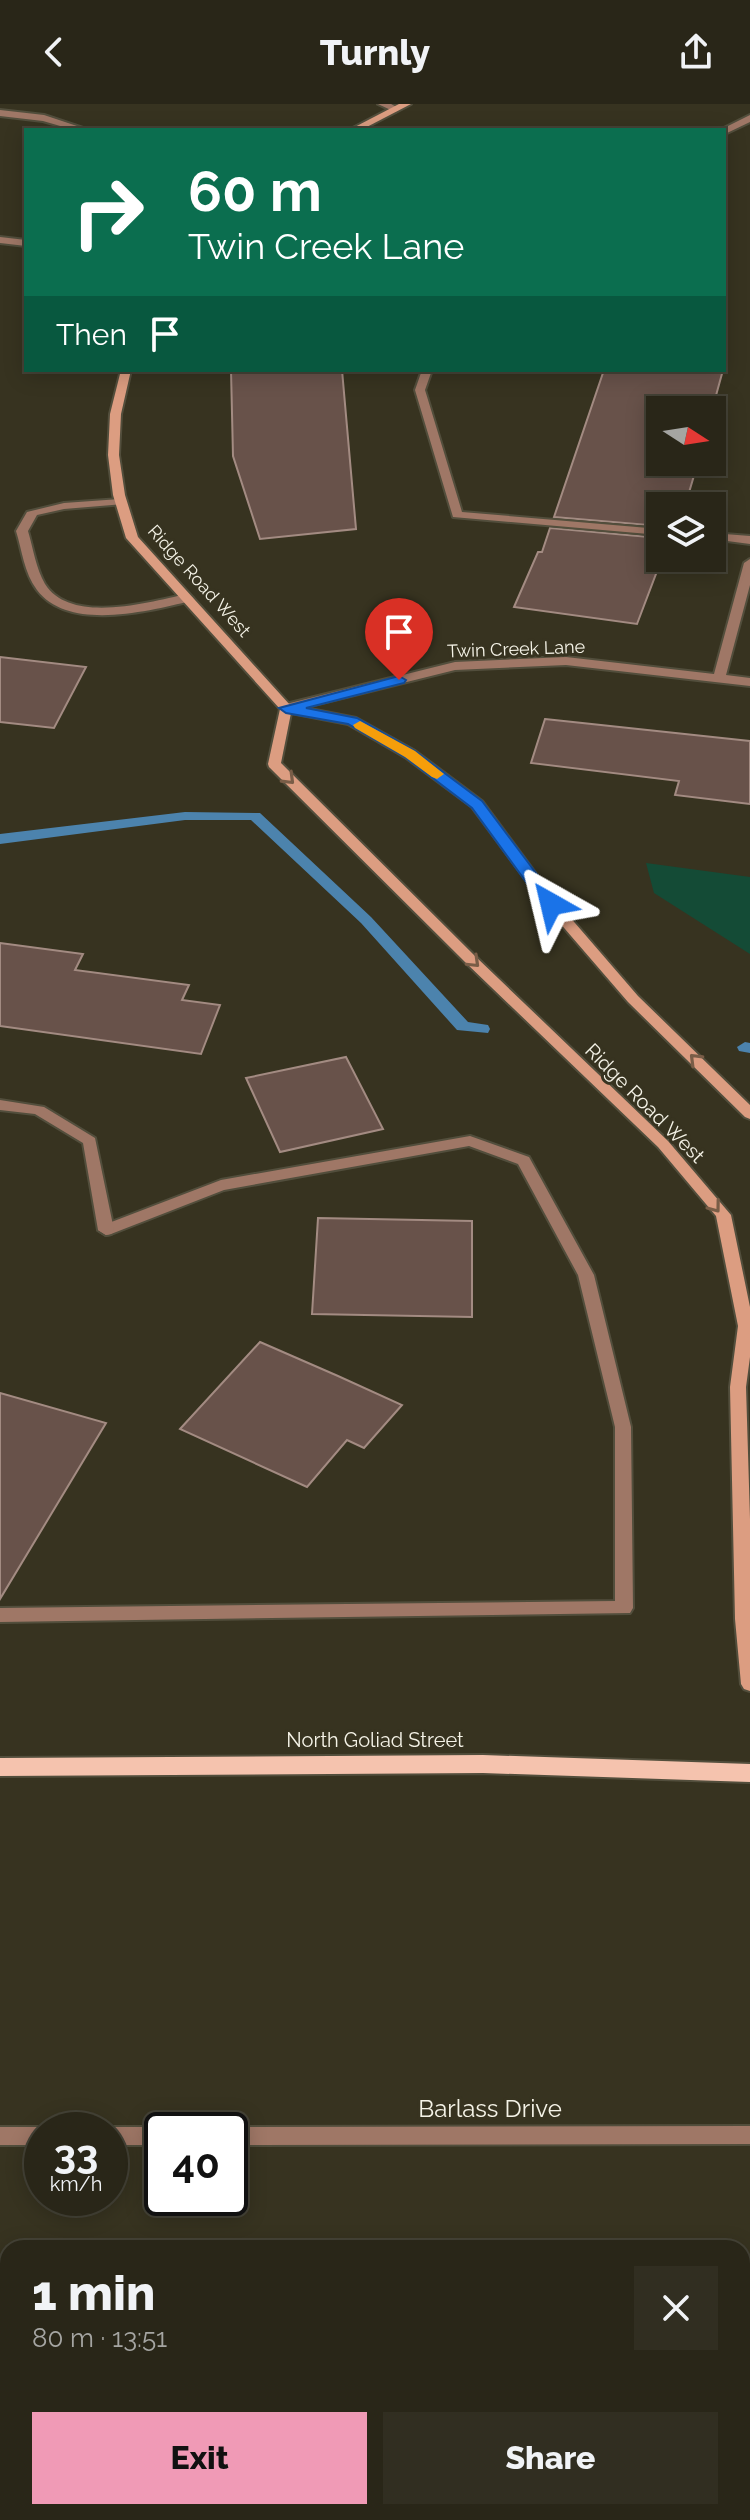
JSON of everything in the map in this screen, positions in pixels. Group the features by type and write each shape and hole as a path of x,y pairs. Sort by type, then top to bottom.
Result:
{"main road":[{"name":"North Goliad Street","path":"0,1767 483,1764 750,1773"}],"street":[{"path":"383,104 395,109"},
{"path":"358,128 406,104"},
{"path":"0,113 44,118 77,128"},
{"path":"726,130 750,118"},
{"path":"0,240 24,243"},
{"name":"Ridge Road West","path":"125,372 116,400 112,466 132,538 286,708 274,764 470,959 663,1144 723,1215 748,1326 738,1387 744,1619 750,1684"},
{"path":"426,372 420,390 457,515 646,531"},
{"path":"120,502 64,506 33,512 22,531 42,589 65,608 117,611 187,598"},
{"path":"726,537 750,540"},
{"path":"719,677 750,563"},
{"name":"Twin Creek Lane","path":"286,708 455,666 566,661 750,682"},
{"path":"286,708 352,721 410,754 477,804 551,904 633,999 750,1114"},
{"path":"0,1105 39,1110 90,1141 106,1230 221,1185 470,1141 524,1161 586,1275 623,1427 624,1608 0,1615"},
{"name":"Barlass Drive","path":"248,2136 750,2135"},
{"path":"0,2136 24,2136"}],"green space":[{"path":"646,863 750,877 750,954 654,893"}],"building":[{"path":"231,372 342,372 356,529 260,539 233,456"},
{"path":"603,372 722,372 716,396 646,396 646,476 694,476 689,492 646,492 646,525 554,517"},
{"path":"550,528 646,537 646,572 657,572 637,624 514,607 538,552 542,552"},
{"path":"0,657 86,667 54,728 0,722"},
{"path":"545,719 750,741 750,804 675,795 679,781 531,763"},
{"path":"0,943 83,954 75,970 189,985 182,1000 220,1005 201,1054 0,1026"},
{"path":"346,1057 383,1129 280,1152 246,1078"},
{"path":"318,1218 472,1221 472,1317 312,1314"},
{"path":"260,1342 402,1405 364,1448 347,1440 307,1487 180,1429"},
{"path":"0,1393 106,1423 0,1599"}],"waterway":[{"path":"0,839 185,816 255,816 366,920 463,1026 482,1029"},
{"path":"745,1047 750,1048"}],"slow traffic":[{"path":"360,725 437,774"}],"route":[{"path":"399,680 286,708 352,721 410,754 477,804 551,904"}]}
